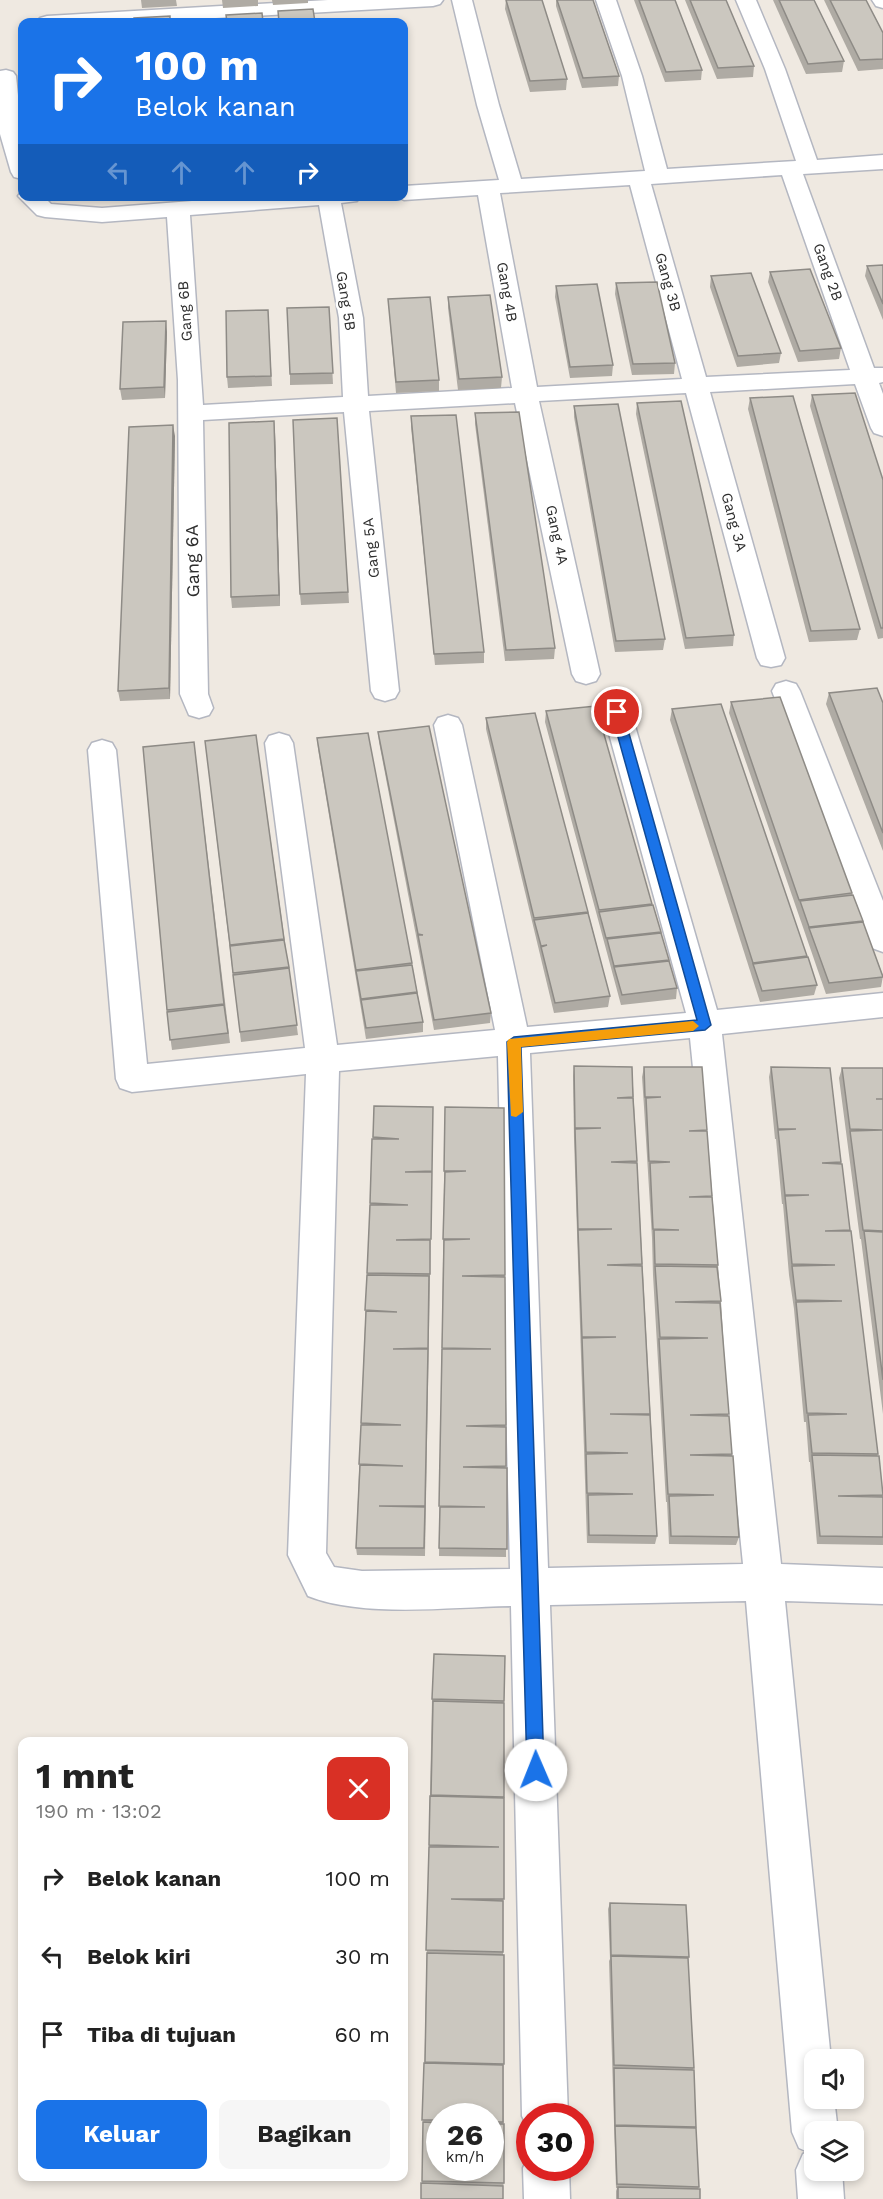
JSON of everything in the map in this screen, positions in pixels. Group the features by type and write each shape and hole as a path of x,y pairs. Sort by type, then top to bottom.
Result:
{"street":[{"path":"104,18 189,12 326,9 433,0"},
{"path":"462,0 488,105 512,186"},
{"name":"Gang 3B","path":"606,0 632,76 649,178 697,386"},
{"name":"Gang 2B","path":"746,0 775,69 800,167 874,375 883,428"},
{"path":"6,76 5,128 18,162"},
{"path":"408,193 883,162"},
{"name":"Gang 4B","path":"488,188 526,396"},
{"path":"35,201 45,210 102,215 178,209 203,202 230,201"},
{"name":"Gang 5B","path":"339,201 351,318 356,405"},
{"name":"Gang 6B","path":"178,209 190,413"},
{"path":"190,413 874,375"},
{"name":"Gang 3A","path":"697,386 771,658"},
{"name":"Gang 4A","path":"526,396 586,674"},
{"name":"Gang 5A","path":"356,405 385,691"},
{"name":"Gang 6A","path":"190,413 194,694 199,708"},
{"path":"786,691 883,940"},
{"path":"617,712 705,1025 764,1582 814,2121"},
{"path":"448,725 514,1042 544,2103"},
{"path":"279,743 323,1058 308,1555 322,1582 362,1590 764,1582 883,1586"},
{"path":"102,750 132,1079 323,1058 705,1025 883,1005"},
{"path":"546,2181 547,2199"},
{"path":"820,2181 821,2199"}],"building":[{"path":"506,0 542,0 567,79 530,81"},
{"path":"557,0 593,0 619,76 583,78"},
{"path":"639,0 675,0 702,70 666,72"},
{"path":"690,0 726,0 754,66 718,68"},
{"path":"779,0 814,0 844,61 808,64"},
{"path":"830,0 866,0 883,33 883,59 860,60"},
{"path":"313,9 314,18 279,18 278,11"},
{"path":"262,13 263,18 226,18 226,15"},
{"path":"170,16 170,18 134,18"},
{"path":"883,265 883,304 867,266"},
{"path":"810,269 841,348 800,351 770,272"},
{"path":"751,273 781,353 738,356 711,276"},
{"path":"657,282 675,363 633,364 616,283"},
{"path":"597,284 613,365 570,367 556,286"},
{"path":"490,295 502,377 459,379 448,297"},
{"path":"430,297 439,380 396,382 388,299"},
{"path":"329,307 333,373 290,374 287,308"},
{"path":"268,310 271,376 227,377 226,311"},
{"path":"166,321 164,387 120,389 123,322"},
{"path":"855,393 883,480 883,628 881,628 812,395"},
{"path":"793,396 860,629 811,631 750,398"},
{"path":"681,401 734,635 686,638 637,403"},
{"path":"618,404 665,639 616,641 574,406"},
{"path":"519,412 555,648 506,650 475,413"},
{"path":"456,415 484,652 434,654 411,416"},
{"path":"337,418 348,592 300,594 293,420"},
{"path":"274,421 279,595 231,597 229,423"},
{"path":"173,425 169,688 118,691 129,427"},
{"path":"877,688 883,703 883,833 829,693"},
{"path":"780,697 852,893 799,900 731,702"},
{"path":"721,704 807,956 753,963 672,709"},
{"path":"596,706 652,904 599,910 546,711"},
{"path":"535,713 588,912 534,918 486,718"},
{"path":"429,726 491,1013 434,1020 418,935 423,935 418,934 378,732"},
{"path":"368,733 412,963 356,970 317,738"},
{"path":"256,735 284,939 230,945 205,741"},
{"path":"194,742 224,1004 167,1010 143,747"},
{"path":"853,895 863,921 809,927 800,901"},
{"path":"653,905 661,932 606,938 599,912"},
{"path":"588,913 610,996 555,1003 541,947 547,945 541,946 534,920"},
{"path":"863,922 883,977 829,983 809,928"},
{"path":"661,933 669,960 614,966 607,939"},
{"path":"284,940 289,967 233,973 230,946"},
{"path":"808,957 817,985 762,991 753,964"},
{"path":"669,961 677,988 622,995 614,967"},
{"path":"412,965 417,992 361,999 356,971"},
{"path":"289,968 297,1025 240,1032 233,975"},
{"path":"417,993 423,1022 366,1028 361,1000"},
{"path":"224,1005 228,1033 170,1040 167,1012"},
{"path":"574,1066 632,1067 633,1097 617,1098 633,1098 637,1161 611,1162 637,1163 642,1264 607,1265 642,1266 650,1414 610,1414 650,1415 657,1536 589,1535 588,1495 633,1494 587,1493 586,1454 628,1453 586,1452 582,1338 616,1337 582,1337 578,1230 612,1229 578,1229 575,1129 601,1128 575,1128"},
{"path":"644,1067 702,1067 707,1130 689,1131 707,1131 712,1196 689,1197 712,1197 718,1265 655,1264 654,1230 679,1230 653,1229 650,1163 670,1162 649,1161 646,1098 661,1097 645,1097"},
{"path":"771,1067 830,1068 841,1162 822,1163 842,1164 850,1230 825,1231 851,1231 878,1454 812,1453 808,1415 847,1414 807,1413 796,1302 842,1301 796,1300 792,1266 835,1265 792,1264 785,1196 809,1195 785,1195 778,1130 796,1129 778,1129"},
{"path":"842,1068 883,1068 883,1231 863,1230 850,1131 882,1130 850,1129"},
{"path":"374,1106 433,1107 432,1171 405,1172 432,1172 431,1239 396,1240 430,1240 430,1274 367,1273 370,1205 408,1205 370,1203 372,1139 399,1139 373,1137"},
{"path":"445,1107 504,1108 505,1275 462,1276 505,1277 506,1425 466,1426 506,1427 506,1466 463,1467 507,1468 507,1549 439,1548 440,1507 485,1507 439,1506 442,1349 491,1349 442,1348 444,1240 470,1239 443,1239 445,1172 466,1171 444,1171"},
{"path":"864,1231 883,1232 883,1380"},
{"path":"655,1266 717,1267 721,1301 675,1302 720,1303 729,1414 690,1415 729,1416 732,1454 690,1455 733,1456 739,1537 671,1536 669,1496 714,1495 668,1494 659,1339 708,1338 660,1337"},
{"path":"367,1275 429,1276 428,1348 393,1349 428,1349 425,1506 379,1506 425,1507 424,1548 356,1548 360,1465 403,1466 359,1464 361,1425 401,1425 361,1423 366,1311 397,1312 365,1310"},
{"path":"812,1455 879,1456 883,1495 838,1496 883,1497 883,1537 820,1536"},
{"path":"434,1654 505,1656 504,1701 432,1699"},
{"path":"433,1701 504,1703 504,1797 431,1795"},
{"path":"430,1796 504,1798 504,1899 451,1899 503,1901 503,1952 426,1950 429,1847 499,1847 429,1845"},
{"path":"610,1903 686,1905 689,1957 611,1955"},
{"path":"427,1953 504,1955 504,2064 425,2062"},
{"path":"611,1956 688,1958 694,2068 614,2065"},
{"path":"424,2063 503,2065 503,2103 426,2103 426,2120 422,2120"},
{"path":"614,2068 694,2070 696,2127 615,2125"},
{"path":"423,2122 426,2122 426,2181 504,2181 504,2183 422,2181"},
{"path":"615,2126 696,2128 699,2187 617,2184"},
{"path":"421,2183 503,2186 503,2199 421,2199"},
{"path":"618,2187 700,2189 700,2199 618,2199"}],"slow traffic":[{"path":"516,1112 514,1042 693,1026"}],"route":[{"path":"536,1770 514,1042 705,1025 617,712"}]}
